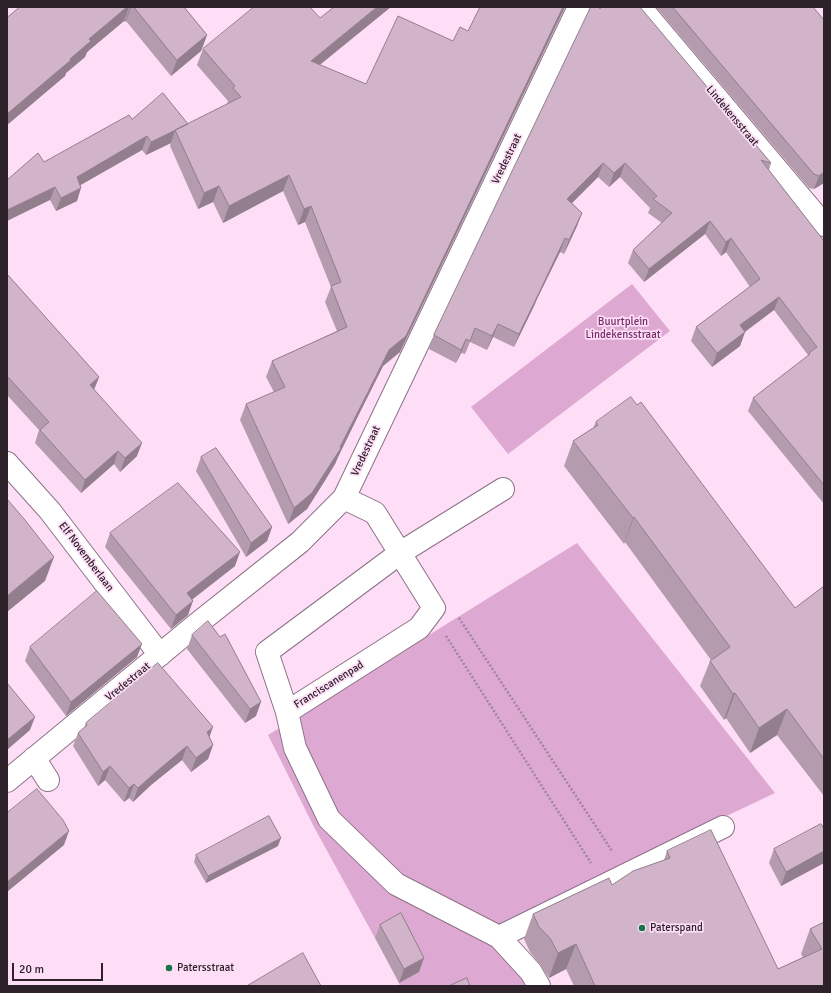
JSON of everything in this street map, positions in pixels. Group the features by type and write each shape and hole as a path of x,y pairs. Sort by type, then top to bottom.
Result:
{"street":[{"name":"Vredestraat","path":"7,781 197,624 300,542 344,498 579,7"},
{"name":"Lindekensstraat","path":"640,7 823,222"},
{"name":"Elf Novemberlaan","path":"7,463 50,511 160,655"},
{"path":"287,712 266,652 400,553 503,489"},
{"path":"344,498 375,513 434,608"},
{"name":"Franciscanenpad","path":"434,608 419,628 287,712 295,748 329,819 396,884 499,937 531,972 539,986"},
{"path":"34,758 48,780"},
{"path":"499,937 723,827"}],"path":[{"path":"605,885 437,621 434,608 452,607 628,874"}],"green space":[{"name":"Buurtplein Lindekensstraat","path":"632,284 670,331 508,454 471,407"},
{"path":"577,543 775,793 511,918 527,986 400,986 399,983 419,972 375,938 314,827 268,735"}],"building":[{"path":"20,7 127,7 89,39 91,41 70,59 71,60 7,114 7,18"},
{"path":"134,7 184,7 207,35 177,60"},
{"path":"254,7 310,7 320,18 334,7 377,7 311,61 366,84 398,16 453,41 460,27 468,31 480,7 563,7 406,336 389,350 340,447 341,448 312,493 294,508 246,404 285,387 272,361 347,327 331,286 341,282 311,206 304,209 289,175 229,206 219,186 204,193 175,130 241,97 233,88 235,86 203,49"},
{"path":"591,7 599,7 600,9 601,7 640,7 771,163 761,160 824,241 824,485 753,398 817,347 779,297 740,325 745,332 717,353 696,327 760,279 731,238 726,242 710,221 649,269 633,250 672,213 653,199 657,196 625,163 614,173 603,163 567,199 582,213 569,240 565,238 519,334 498,324 492,336 475,328 470,341 466,339 461,350 434,335"},
{"path":"673,7 813,7 824,20 824,172 819,176 814,174"},
{"path":"163,93 188,124 151,142 147,136 77,177 81,188 61,198 55,187 7,210 7,180 38,153 44,162 129,115 132,119"},
{"path":"7,274 99,377 90,385 142,443 125,458 118,451 85,480 40,430 49,422 7,376"},
{"path":"631,397 637,405 641,402 795,608 824,586 824,759 787,709 759,728 735,693 733,694 710,661 730,647 634,517 633,518 573,441 598,425 596,422"},
{"path":"216,448 272,527 251,543 201,457"},
{"path":"178,483 240,552 187,593 193,601 176,615 110,533"},
{"path":"7,499 54,557 7,596"},
{"path":"97,591 142,644 71,702 30,647"},
{"path":"208,621 220,637 225,634 261,702 250,709 192,635"},
{"path":"158,663 213,727 207,732 213,745 196,758 187,746 138,788 134,784 129,788 110,766 103,772 78,733 87,725 86,723"},
{"path":"7,683 35,717 7,740"},
{"path":"37,789 63,820 69,831 7,882 7,813"},
{"path":"269,816 281,838 208,876 196,855"},
{"path":"821,824 824,829 824,851 786,872 774,849"},
{"name":"Paterspand","path":"711,830 778,969 822,949 810,929 824,922 824,986 595,986 576,944 558,953 550,938 539,927 533,914 609,878 612,885 633,871 670,858 667,851"},
{"path":"401,913 424,958 404,969 380,925"},
{"path":"303,953 321,986 247,986"},
{"path":"467,978 470,986 449,986"}],"place":[{"name":"Paterspand","path":"642,928"},
{"name":"Patersstraat","path":"169,968"}]}
